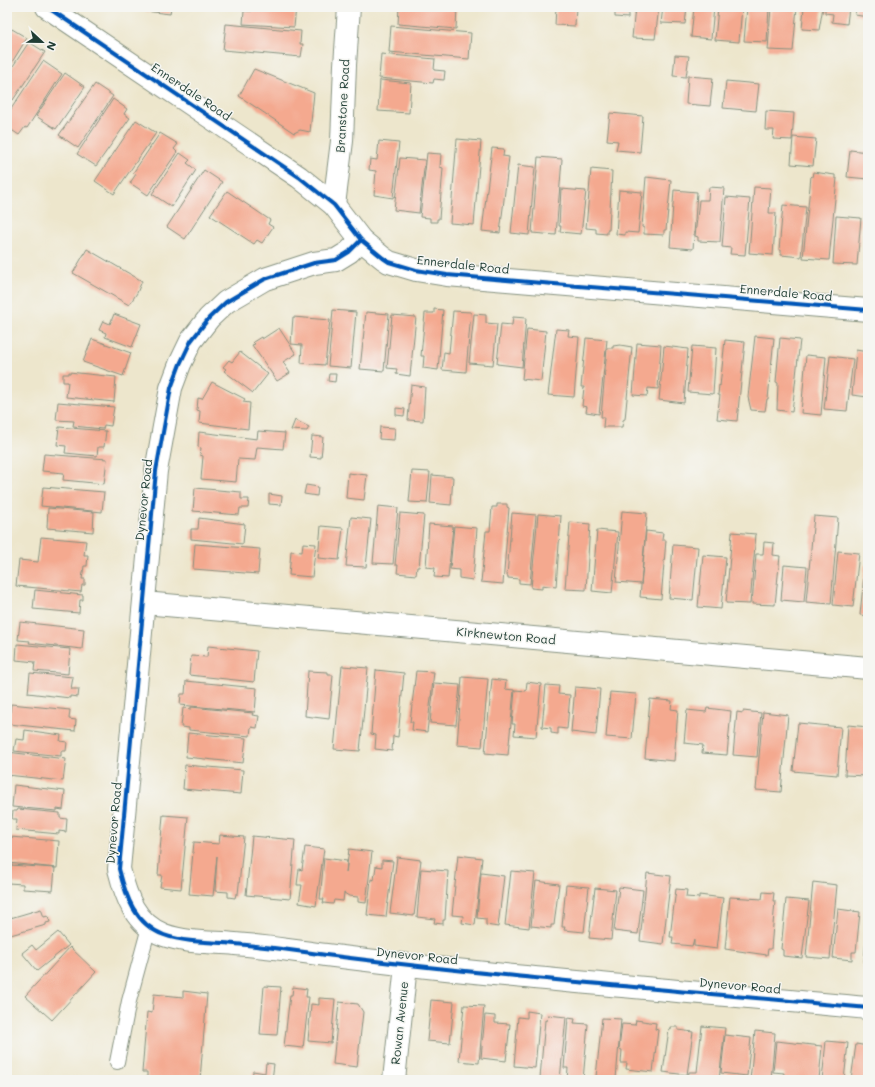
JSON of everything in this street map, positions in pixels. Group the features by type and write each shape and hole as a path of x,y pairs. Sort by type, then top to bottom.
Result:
{"street":[{"name":"Ennerdale Road","path":"47,7 299,177 334,205 361,240 389,262 416,270 447,275 868,310"},
{"name":"Branstone Road","path":"334,205 342,141 344,65 349,7"},
{"name":"Dynevor Road","path":"361,240 348,252 336,260 314,264 264,279 226,302 209,318 191,341 171,388 156,471 119,869 124,891 132,909 149,927 178,939 238,944 406,965 868,1008"},
{"name":"Kirknewton Road","path":"144,603 868,668"},
{"name":"Rowan Avenue","path":"394,1080 406,965"}],"lane":[{"path":"117,1062 129,1001 149,927"}],"building":[{"path":"143,7 143,10 124,8"},
{"path":"146,7 171,7 170,14 145,11"},
{"path":"252,7 296,7 294,27 243,24 244,11 252,11"},
{"path":"399,7 457,7 456,29 398,24"},
{"path":"556,7 576,7 575,26 555,25"},
{"path":"610,7 631,7 631,11 628,11 628,18 615,17 615,10 610,10"},
{"path":"635,7 659,7 655,39 632,38"},
{"path":"663,7 687,7 685,24 661,23"},
{"path":"694,7 714,7 711,39 691,37"},
{"path":"718,7 742,7 739,42 715,40"},
{"path":"747,7 769,7 767,42 744,41"},
{"path":"771,7 797,7 793,51 768,50"},
{"path":"804,7 823,7 819,30 802,29"},
{"path":"825,7 849,7 847,24 832,22 833,14 825,13"},
{"path":"856,7 868,7 868,17 855,15"},
{"path":"226,24 301,31 300,44 303,44 301,57 223,50"},
{"path":"391,26 471,33 469,59 389,52"},
{"path":"12,29 27,38 7,70 7,37"},
{"path":"29,42 45,52 13,100 7,96 7,75"},
{"path":"381,54 435,59 434,70 445,71 444,80 434,79 433,83 379,78"},
{"path":"675,55 689,56 686,77 673,76"},
{"path":"43,61 62,74 27,128 25,127 19,135 7,127 7,115"},
{"path":"254,69 314,93 310,132 300,130 294,133 239,96"},
{"path":"65,73 85,87 56,129 36,116"},
{"path":"688,76 713,78 710,106 686,104"},
{"path":"380,80 411,83 409,113 378,111"},
{"path":"726,81 759,84 756,111 723,108"},
{"path":"95,84 113,96 78,148 59,135"},
{"path":"113,99 127,109 124,114 130,118 96,166 77,154"},
{"path":"766,111 794,113 792,140 773,139 774,130 765,130"},
{"path":"610,113 643,116 640,152 616,150 618,141 607,140"},
{"path":"136,120 156,133 114,194 95,181"},
{"path":"160,133 178,144 174,149 177,152 148,195 130,183 136,174 133,173"},
{"path":"793,137 816,139 813,166 791,164"},
{"path":"457,139 481,141 474,225 450,223"},
{"path":"379,141 399,143 393,198 374,195 376,171 369,170 370,159 377,160"},
{"path":"492,148 504,149 503,156 509,157 500,233 482,231"},
{"path":"850,150 868,152 868,179 847,177"},
{"path":"180,153 190,160 187,163 196,170 172,207 152,194"},
{"path":"427,153 441,154 440,167 443,168 439,219 437,219 437,222 430,222 430,218 420,217"},
{"path":"538,157 562,159 556,235 532,233"},
{"path":"400,158 425,160 419,213 394,210"},
{"path":"518,165 535,167 529,235 511,233"},
{"path":"591,169 612,171 609,230 607,230 607,234 596,233 596,229 586,228"},
{"path":"204,170 222,182 185,239 167,227"},
{"path":"813,172 835,175 835,178 837,178 829,260 803,258 811,176 812,177"},
{"path":"646,177 671,180 666,230 664,230 664,235 644,234 644,228 642,227"},
{"path":"709,187 724,188 720,242 698,241 698,237 695,236 699,200 708,200"},
{"path":"754,187 771,188 769,213 776,213 773,255 749,253"},
{"path":"561,189 586,191 581,234 560,232"},
{"path":"619,190 642,192 638,233 625,232 625,235 616,234"},
{"path":"674,190 697,192 693,249 670,247"},
{"path":"227,191 270,220 268,224 273,227 262,243 257,240 254,244 210,215"},
{"path":"726,197 750,199 745,255 730,254 731,248 722,247"},
{"path":"783,205 806,207 801,257 781,255 781,250 779,250"},
{"path":"836,216 861,218 857,265 833,264"},
{"path":"867,234 868,265 865,265"},
{"path":"87,249 142,281 137,293 129,305 73,273"},
{"path":"434,309 443,310 438,370 423,368 424,356 421,356 425,313 434,313"},
{"path":"333,310 356,312 351,368 328,366"},
{"path":"453,311 471,312 466,372 442,370 444,352 449,353"},
{"path":"366,312 389,314 384,371 360,369"},
{"path":"114,314 141,324 132,347 105,337 106,333 99,330 103,321 110,324"},
{"path":"474,314 486,315 486,323 497,324 493,365 469,363"},
{"path":"392,315 416,317 410,376 396,374 397,369 387,368"},
{"path":"293,317 330,320 325,365 301,363 302,345 291,344"},
{"path":"513,317 526,318 522,367 497,364 501,324 512,325"},
{"path":"279,328 296,354 283,362 290,373 277,381 252,345 255,344 253,342 261,337 262,339"},
{"path":"527,329 546,331 541,381 522,379"},
{"path":"556,329 569,330 568,336 579,337 574,397 548,395"},
{"path":"755,336 774,338 768,399 765,411 751,410 748,397"},
{"path":"586,338 607,340 599,414 586,412 587,407 582,406 584,387 581,387"},
{"path":"780,338 800,340 792,412 777,410 778,383 776,382"},
{"path":"92,339 131,353 123,376 83,362"},
{"path":"725,340 745,342 737,421 717,419 720,395 718,395 719,385 720,386"},
{"path":"637,343 661,345 658,389 648,388 647,396 633,395"},
{"path":"620,345 632,347 625,419 623,420 622,427 603,427 604,417 601,417 607,348 613,348 613,346"},
{"path":"664,346 688,349 684,403 659,400"},
{"path":"692,346 716,348 713,394 688,392"},
{"path":"856,350 868,352 868,397 852,395"},
{"path":"240,352 268,374 253,393 224,371 226,369 223,367 229,360 232,362"},
{"path":"806,355 826,357 821,415 801,413"},
{"path":"830,356 853,359 847,411 824,409"},
{"path":"69,372 116,377 114,402 66,397 68,382 63,382 63,374 69,374"},
{"path":"329,374 336,374 335,382 328,381"},
{"path":"212,382 245,399 243,402 250,403 248,429 199,423 200,411 197,410 198,398 202,399"},
{"path":"411,385 425,387 423,421 408,420"},
{"path":"58,402 114,407 111,426 104,425 103,429 73,426 74,421 56,420"},
{"path":"396,408 405,409 404,416 396,415"},
{"path":"295,420 309,427 307,431 291,430"},
{"path":"59,427 106,431 104,447 98,447 97,456 65,453 66,446 57,445"},
{"path":"380,427 395,428 394,440 379,439"},
{"path":"258,431 285,433 283,449 257,447 255,460 238,459 236,482 201,479 203,456 200,455 201,448 198,447 199,432 257,439"},
{"path":"312,436 323,437 321,458 310,457"},
{"path":"44,454 107,459 104,484 63,480 64,473 42,471"},
{"path":"412,471 430,472 427,503 409,502"},
{"path":"348,473 367,475 364,500 346,498"},
{"path":"432,475 453,477 451,505 430,503"},
{"path":"306,485 318,487 317,496 304,494"},
{"path":"43,487 104,492 102,512 41,506"},
{"path":"195,488 241,492 241,499 249,499 248,508 240,508 239,515 193,511"},
{"path":"269,494 282,496 281,505 269,504"},
{"path":"497,504 507,504 507,507 509,508 503,584 481,582 486,531 490,531 492,507 497,507"},
{"path":"378,506 398,508 393,564 373,563"},
{"path":"48,508 94,512 93,532 47,528"},
{"path":"622,511 647,513 641,584 616,582"},
{"path":"400,513 424,515 419,567 417,567 416,575 397,573 398,565 395,565"},
{"path":"512,513 536,515 530,584 519,583 519,579 508,578 507,576"},
{"path":"538,514 561,516 556,587 542,585 542,589 531,588"},
{"path":"814,516 838,518 831,604 806,602"},
{"path":"351,517 371,519 366,567 346,566"},
{"path":"199,518 245,524 243,544 191,539 191,529 198,529"},
{"path":"570,522 590,524 586,590 565,589"},
{"path":"429,524 453,526 448,578 434,577 435,568 426,567"},
{"path":"321,526 343,528 339,560 318,558"},
{"path":"454,526 477,528 473,580 459,578 459,570 450,569"},
{"path":"597,530 618,532 612,593 592,591"},
{"path":"646,531 663,533 662,540 666,540 661,599 640,597"},
{"path":"732,532 756,534 750,604 726,603"},
{"path":"41,537 86,541 84,555 88,555 87,566 84,566 82,579 85,579 85,585 82,585 81,592 16,586 19,560 38,562"},
{"path":"764,542 774,543 773,555 780,556 775,605 752,604 756,554 763,554"},
{"path":"303,543 316,544 312,577 289,575 291,551 302,552"},
{"path":"195,544 260,549 258,574 193,569"},
{"path":"673,545 698,547 693,600 669,598"},
{"path":"838,551 859,553 853,607 833,605"},
{"path":"703,555 726,557 721,609 698,607"},
{"path":"784,565 807,567 804,602 781,600"},
{"path":"865,565 868,565 868,616 860,615"},
{"path":"35,590 83,595 83,600 80,600 79,613 33,609"},
{"path":"20,622 84,629 82,649 29,643 30,641 18,640"},
{"path":"17,644 70,649 68,674 34,671 35,662 16,660"},
{"path":"208,646 257,651 254,682 189,675 191,656 207,657"},
{"path":"342,666 368,668 360,751 334,749"},
{"path":"376,670 404,673 398,737 393,736 392,751 375,749 376,735 371,734"},
{"path":"308,671 328,672 328,675 333,675 329,719 305,716"},
{"path":"416,671 434,672 427,732 412,730 413,722 410,722"},
{"path":"30,673 73,677 71,689 79,689 78,697 70,696 70,698 28,693"},
{"path":"462,677 488,679 482,747 457,745"},
{"path":"492,679 506,681 505,689 514,690 508,755 485,753"},
{"path":"186,681 257,688 255,712 180,705 181,694 185,694"},
{"path":"527,682 541,684 536,737 514,735 515,724 512,724 515,690 526,691"},
{"path":"434,683 460,685 456,725 430,723"},
{"path":"546,685 559,686 558,694 570,695 567,729 558,728 558,734 551,733 551,728 542,727"},
{"path":"575,687 600,689 596,735 571,732"},
{"path":"610,692 636,694 632,739 606,737"},
{"path":"650,699 672,701 671,709 678,710 674,761 645,758"},
{"path":"11,704 70,710 69,719 76,720 75,731 9,724"},
{"path":"191,707 253,713 252,715 259,716 257,728 251,727 250,736 189,730 189,728 181,727 183,708 191,709"},
{"path":"707,708 731,711 727,755 702,753 703,745 684,743 687,710 706,712"},
{"path":"743,711 761,713 757,757 733,755 737,712 743,713"},
{"path":"763,712 788,715 781,792 756,790"},
{"path":"798,723 841,727 837,775 793,771"},
{"path":"848,725 868,727 867,776 845,775"},
{"path":"25,730 61,735 60,741 67,742 66,751 61,751 61,756 14,751 16,739 24,740"},
{"path":"188,733 246,738 243,763 186,757"},
{"path":"7,752 66,759 63,781 7,775"},
{"path":"185,765 243,770 241,794 183,789"},
{"path":"14,785 65,791 63,810 57,809 57,811 12,807"},
{"path":"18,809 60,813 60,818 67,819 66,832 59,831 59,834 16,830 17,819 12,819 13,811 17,811"},
{"path":"163,815 188,817 181,889 160,887 162,875 158,875"},
{"path":"220,835 244,837 238,894 236,894 235,898 228,897 228,892 215,891 217,856 213,896 189,894 194,842 219,844"},
{"path":"252,836 295,840 290,899 246,895"},
{"path":"10,837 59,841 57,868 8,863"},
{"path":"305,847 324,849 316,906 299,903 302,885 297,885 299,869 302,870"},
{"path":"349,849 372,852 366,903 358,902 358,897 349,896 344,893 343,901 334,900 333,904 323,903 324,899 320,899 324,858 347,861 346,873"},
{"path":"458,855 482,858 475,925 462,923 463,916 452,915"},
{"path":"397,857 421,860 414,916 390,913"},
{"path":"382,860 393,861 386,917 367,915 371,879 374,880 376,866 382,867"},
{"path":"10,865 55,868 53,891 23,889 23,884 8,883 7,867 10,867"},
{"path":"421,869 448,871 445,920 443,920 443,924 434,923 435,919 417,917"},
{"path":"511,871 535,873 529,928 505,925"},
{"path":"481,873 504,876 498,927 486,925 486,919 477,918"},
{"path":"647,873 671,876 663,944 640,941"},
{"path":"536,881 559,884 554,925 551,925 551,928 531,926"},
{"path":"813,882 837,885 830,959 806,957"},
{"path":"566,885 589,887 584,932 564,930 565,927 562,927"},
{"path":"619,887 643,890 638,934 614,931"},
{"path":"595,888 616,890 611,940 589,938"},
{"path":"676,889 687,890 686,897 699,898 699,895 723,898 717,949 694,946 694,939 692,946 672,944 673,937 670,937"},
{"path":"763,892 774,893 773,901 775,901 771,949 768,949 767,955 725,949 730,897 762,899"},
{"path":"786,899 809,901 802,958 783,956 783,950 781,949"},
{"path":"41,909 44,917 48,916 50,922 46,923 46,925 7,936 7,919"},
{"path":"838,909 860,912 856,952 852,952 852,960 833,958"},
{"path":"867,926 868,962 864,962"},
{"path":"58,932 69,945 37,971 22,953 32,945 36,950"},
{"path":"70,947 96,972 52,1020 25,996"},
{"path":"264,986 281,987 277,1035 260,1034"},
{"path":"293,987 307,989 306,997 309,997 303,1048 284,1046 290,995 292,995"},
{"path":"183,991 207,994 200,1080 147,1080 147,1072 142,1072 147,1012 152,1013 154,994 183,997"},
{"path":"319,998 335,999 331,1043 308,1041 311,1004 319,1005"},
{"path":"431,1000 454,1002 450,1043 427,1041"},
{"path":"339,1002 358,1004 363,1012 357,1067 333,1064"},
{"path":"464,1005 484,1006 479,1063 459,1061"},
{"path":"527,1011 540,1013 535,1068 514,1066 518,1017 527,1018"},
{"path":"485,1015 495,1016 495,1023 510,1024 506,1061 481,1058"},
{"path":"548,1015 566,1017 560,1080 540,1078 545,1020 547,1021"},
{"path":"568,1018 575,1019 574,1023 588,1024 583,1080 567,1080 568,1068 564,1068"},
{"path":"602,1018 621,1019 616,1079 596,1077"},
{"path":"636,1020 656,1023 655,1029 658,1030 653,1072 626,1069 627,1063 621,1063 622,1050 619,1049 622,1024 635,1025"},
{"path":"702,1026 725,1028 719,1080 688,1080 689,1072 697,1072"},
{"path":"671,1027 678,1027 678,1030 693,1032 687,1075 663,1072 669,1029 671,1030"},
{"path":"755,1031 775,1033 771,1080 750,1080"},
{"path":"725,1035 751,1038 747,1076 721,1073"},
{"path":"776,1041 822,1046 819,1080 783,1080 784,1073 773,1072"},
{"path":"826,1041 848,1043 844,1080 822,1080"},
{"path":"856,1044 868,1046 868,1080 851,1080"},
{"path":"266,1063 274,1064 272,1080 252,1080 253,1071 265,1073"}],"cycle path":[{"path":"47,7 299,177 334,205 361,240 389,262 416,270 447,275 868,310"},
{"path":"361,240 349,252 336,260 314,263 265,279 226,302 209,318 191,341 171,388 156,471 119,869 125,890 133,908 139,917 154,930 172,938 190,941 258,946 461,971 868,1008"}]}
